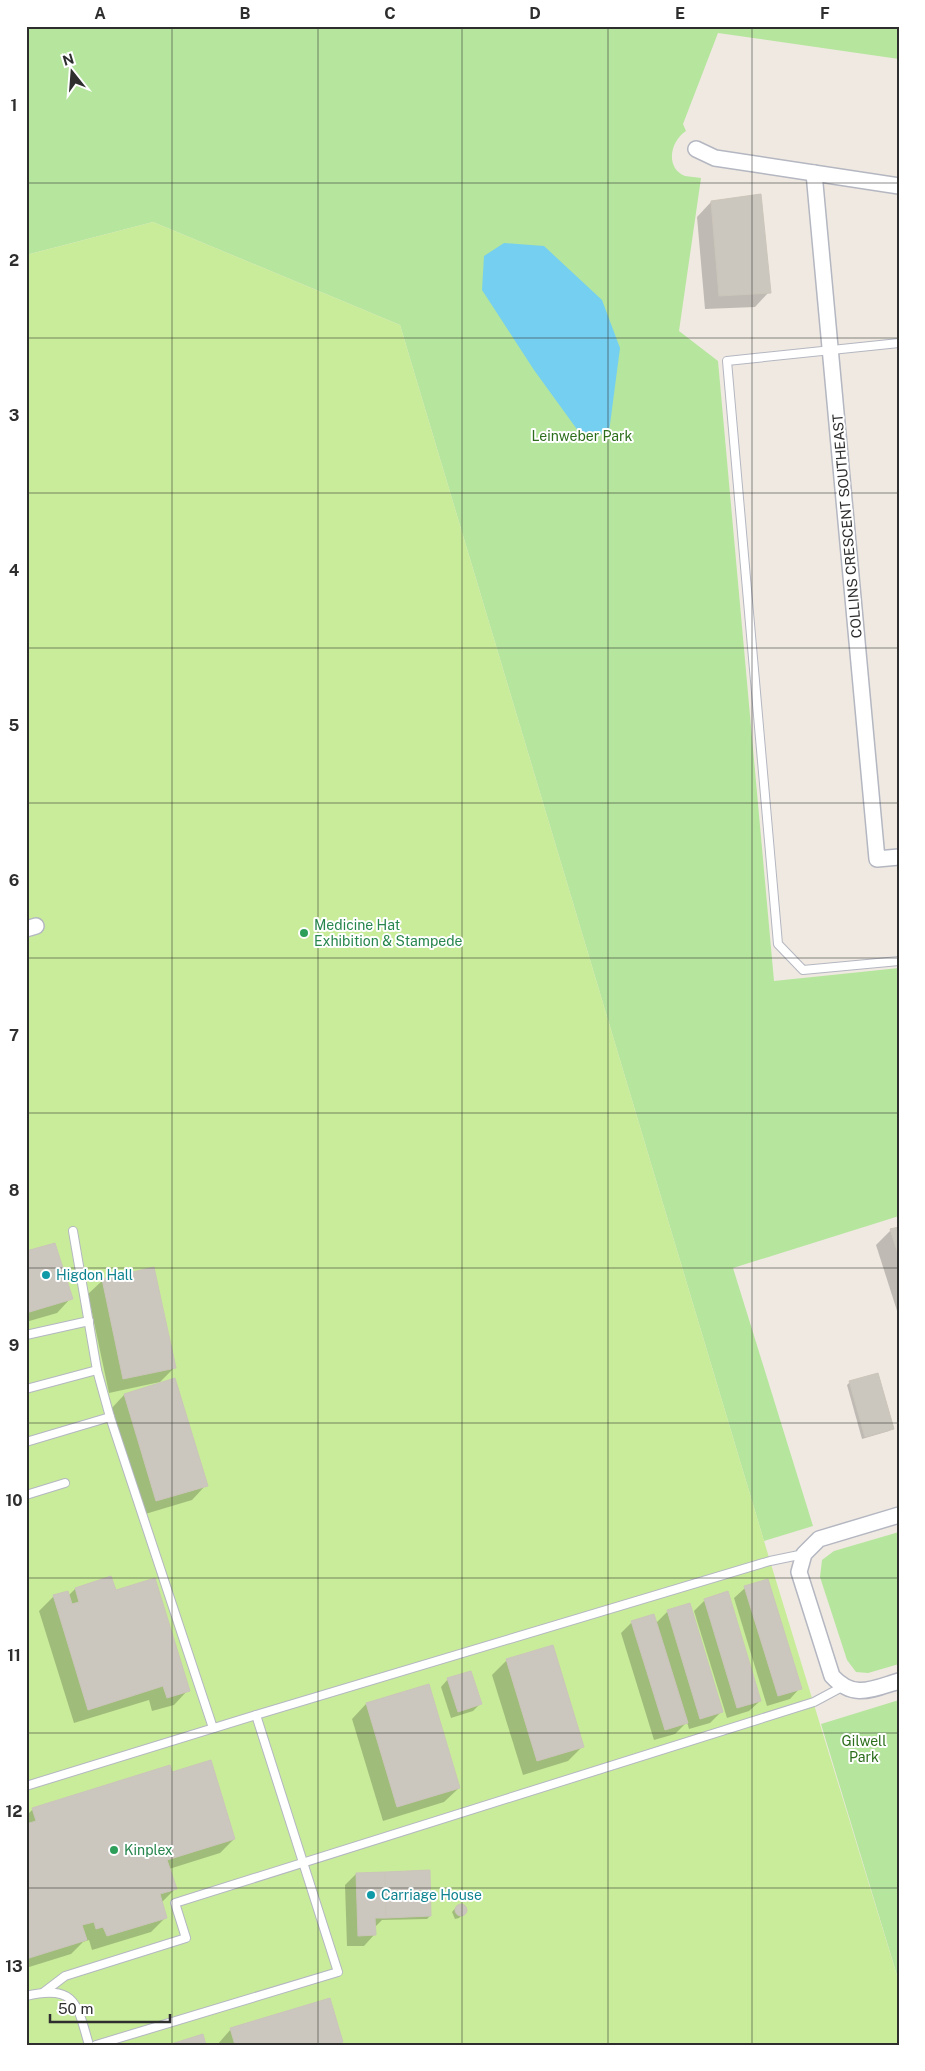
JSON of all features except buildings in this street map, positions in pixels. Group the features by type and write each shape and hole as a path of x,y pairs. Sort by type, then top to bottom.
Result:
{"street":[{"path":"696,150 715,158 899,186"},
{"name":"COLLINS CRESCENT SOUTHEAST","path":"814,172 877,859 899,857"},
{"path":"899,1515 819,1539 804,1554 799,1572 832,1676 842,1687 862,1692 899,1681"}],"lane":[{"path":"899,343 727,361 778,944 803,970 899,961"},
{"path":"73,1231 97,1370 110,1417 213,1728"},
{"path":"26,1335 89,1321"},
{"path":"26,1389 97,1370"},
{"path":"26,1442 110,1417"},
{"path":"26,1495 65,1484"},
{"path":"26,1786 770,1561 804,1554"},
{"path":"44,1992 65,1976 186,1938 175,1903 814,1702 842,1687"},
{"path":"96,2045 338,1972 256,1715"},
{"path":"26,1996 44,1992 58,1993 77,2005 89,2045"}],"green space":[{"name":"Leinweber Park","path":"26,26 899,26 899,59 718,33 683,124 686,131 676,141 672,154 674,167 679,172 685,176 701,178 679,331 718,361 774,981 899,968 899,1216 733,1268 813,1526 764,1541 400,325 153,222 26,255"},
{"name":"Medicine Hat Exhibition & Stampede","path":"153,222 400,325 770,1561 899,1982 899,2045 26,2045 26,255"},
{"path":"899,1532 899,1664 868,1673 856,1672 847,1660 820,1577 822,1560 834,1551"},
{"name":"Gilwell Park","path":"899,1700 899,1982 821,1724"}],"water":[{"path":"504,243 544,246 602,300 620,348 609,432 584,439 534,370 482,290 484,256"}],"place":[{"name":"Medicine Hat Exhibition & Stampede","path":"304,933"},
{"name":"Higdon Hall","path":"46,1275"},
{"name":"Kinplex","path":"114,1850"},
{"name":"Carriage House","path":"371,1895"}]}
